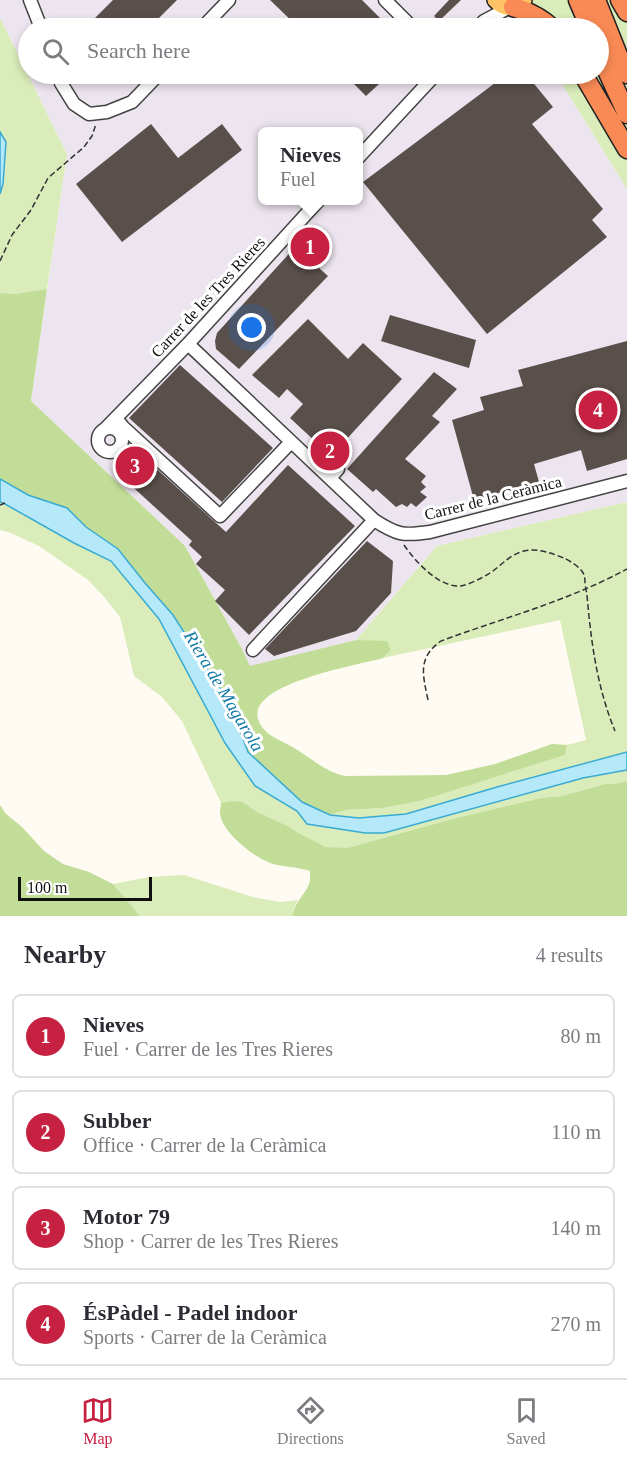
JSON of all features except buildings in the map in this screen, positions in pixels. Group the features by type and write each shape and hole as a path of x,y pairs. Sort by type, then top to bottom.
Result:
{"highway":[{"path":"578,0 586,18"},
{"path":"596,0 603,18"},
{"path":"620,0 627,12"},
{"path":"515,5 539,18"},
{"path":"609,32 627,74"},
{"path":"609,75 627,114"},
{"path":"589,84 627,149"}],"main road":[{"path":"493,0 502,6 515,5"}],"street":[{"path":"30,0 36,18"},
{"path":"212,18 229,0"},
{"path":"385,0 403,18"},
{"path":"484,18 493,0"},
{"path":"492,18 515,5"},
{"path":"62,84 74,104 88,114 104,112 132,102 149,84"},
{"path":"363,153 427,84"},
{"name":"Carrer de les Tres Rieres","path":"119,423 123,443 118,450 110,453 103,450 98,443 99,435 105,429 119,423 315,205"},
{"path":"188,344 291,442 334,474 374,520 396,533"},
{"path":"119,423 220,516 291,442"},
{"name":"Carrer de la Ceràmica","path":"396,533 430,532 627,481"},
{"path":"253,650 374,520"}],"path":[{"path":"0,261 12,235 31,210 48,178 84,147 104,112"},
{"path":"0,505 5,504"},
{"path":"396,533 413,559 442,582 461,586 486,576 514,554 526,551 538,550 567,560 580,569 587,588 590,625 601,692 615,731"},
{"path":"428,700 422,673 425,657 431,648 441,641 564,598 627,569"}],"shaded area":[{"path":"0,0 516,0 525,18 18,18 18,55 0,18"},
{"path":"33,84 562,84 627,189 627,502 437,546 356,640 250,667 185,546 31,401 67,154"}],"green space":[{"path":"516,0 627,0 627,189 562,84 609,84 609,18 525,18"},
{"path":"0,18 18,55 18,84 33,84 67,154 47,289 15,294 0,293 0,194 3,184 6,142 0,132"},
{"path":"47,289 31,401 185,546 250,666 356,640 387,641 391,650 383,658 308,678 270,695 260,706 258,719 265,731 321,766 345,776 446,775 495,764 552,744 567,745 565,755 420,801 383,808 346,810 330,815 302,802 248,752 229,702 173,615 118,549 86,527 67,508 28,495 0,479 0,293 15,294"},
{"path":"0,502 111,561 159,619 225,743 255,786 297,811 307,824 365,833 384,833 583,778 627,770 627,781 456,818 347,848 325,848 250,807 231,801 221,803 182,721 162,697 134,676 120,617 88,580 39,546 0,530"},
{"path":"627,502 627,752 406,814 359,818 330,815 346,810 383,808 420,801 565,755 567,745 586,740 560,620 383,658 391,650 356,640 437,546"},
{"path":"627,781 627,916 292,916 310,881 310,871 273,864 258,857 240,844 226,828 220,813 221,803 242,802 325,847 347,848 456,818"},
{"path":"0,805 6,814 22,827 44,851 63,864 89,872 113,884 140,916 0,916"},
{"path":"184,875 253,897 280,902 298,900 292,916 140,916 113,884 149,877"}],"water":[{"path":"0,132 6,142 3,184 0,194"},
{"path":"0,479 28,495 67,508 86,527 118,549 173,615 229,702 248,752 302,802 330,815 359,818 406,814 627,752 627,770 583,778 384,833 365,833 307,824 297,811 255,786 225,743 159,619 111,561 0,502"}],"place":[{"name":"Nieves","path":"310,247"},
{"name":"ÉsPàdel - Padel indoor","path":"598,410"},
{"name":"Subber","path":"330,451"},
{"name":"Motor 79","path":"135,466"}],"water label":[{"name":"Riera de Magarola","path":"224,691"}]}
